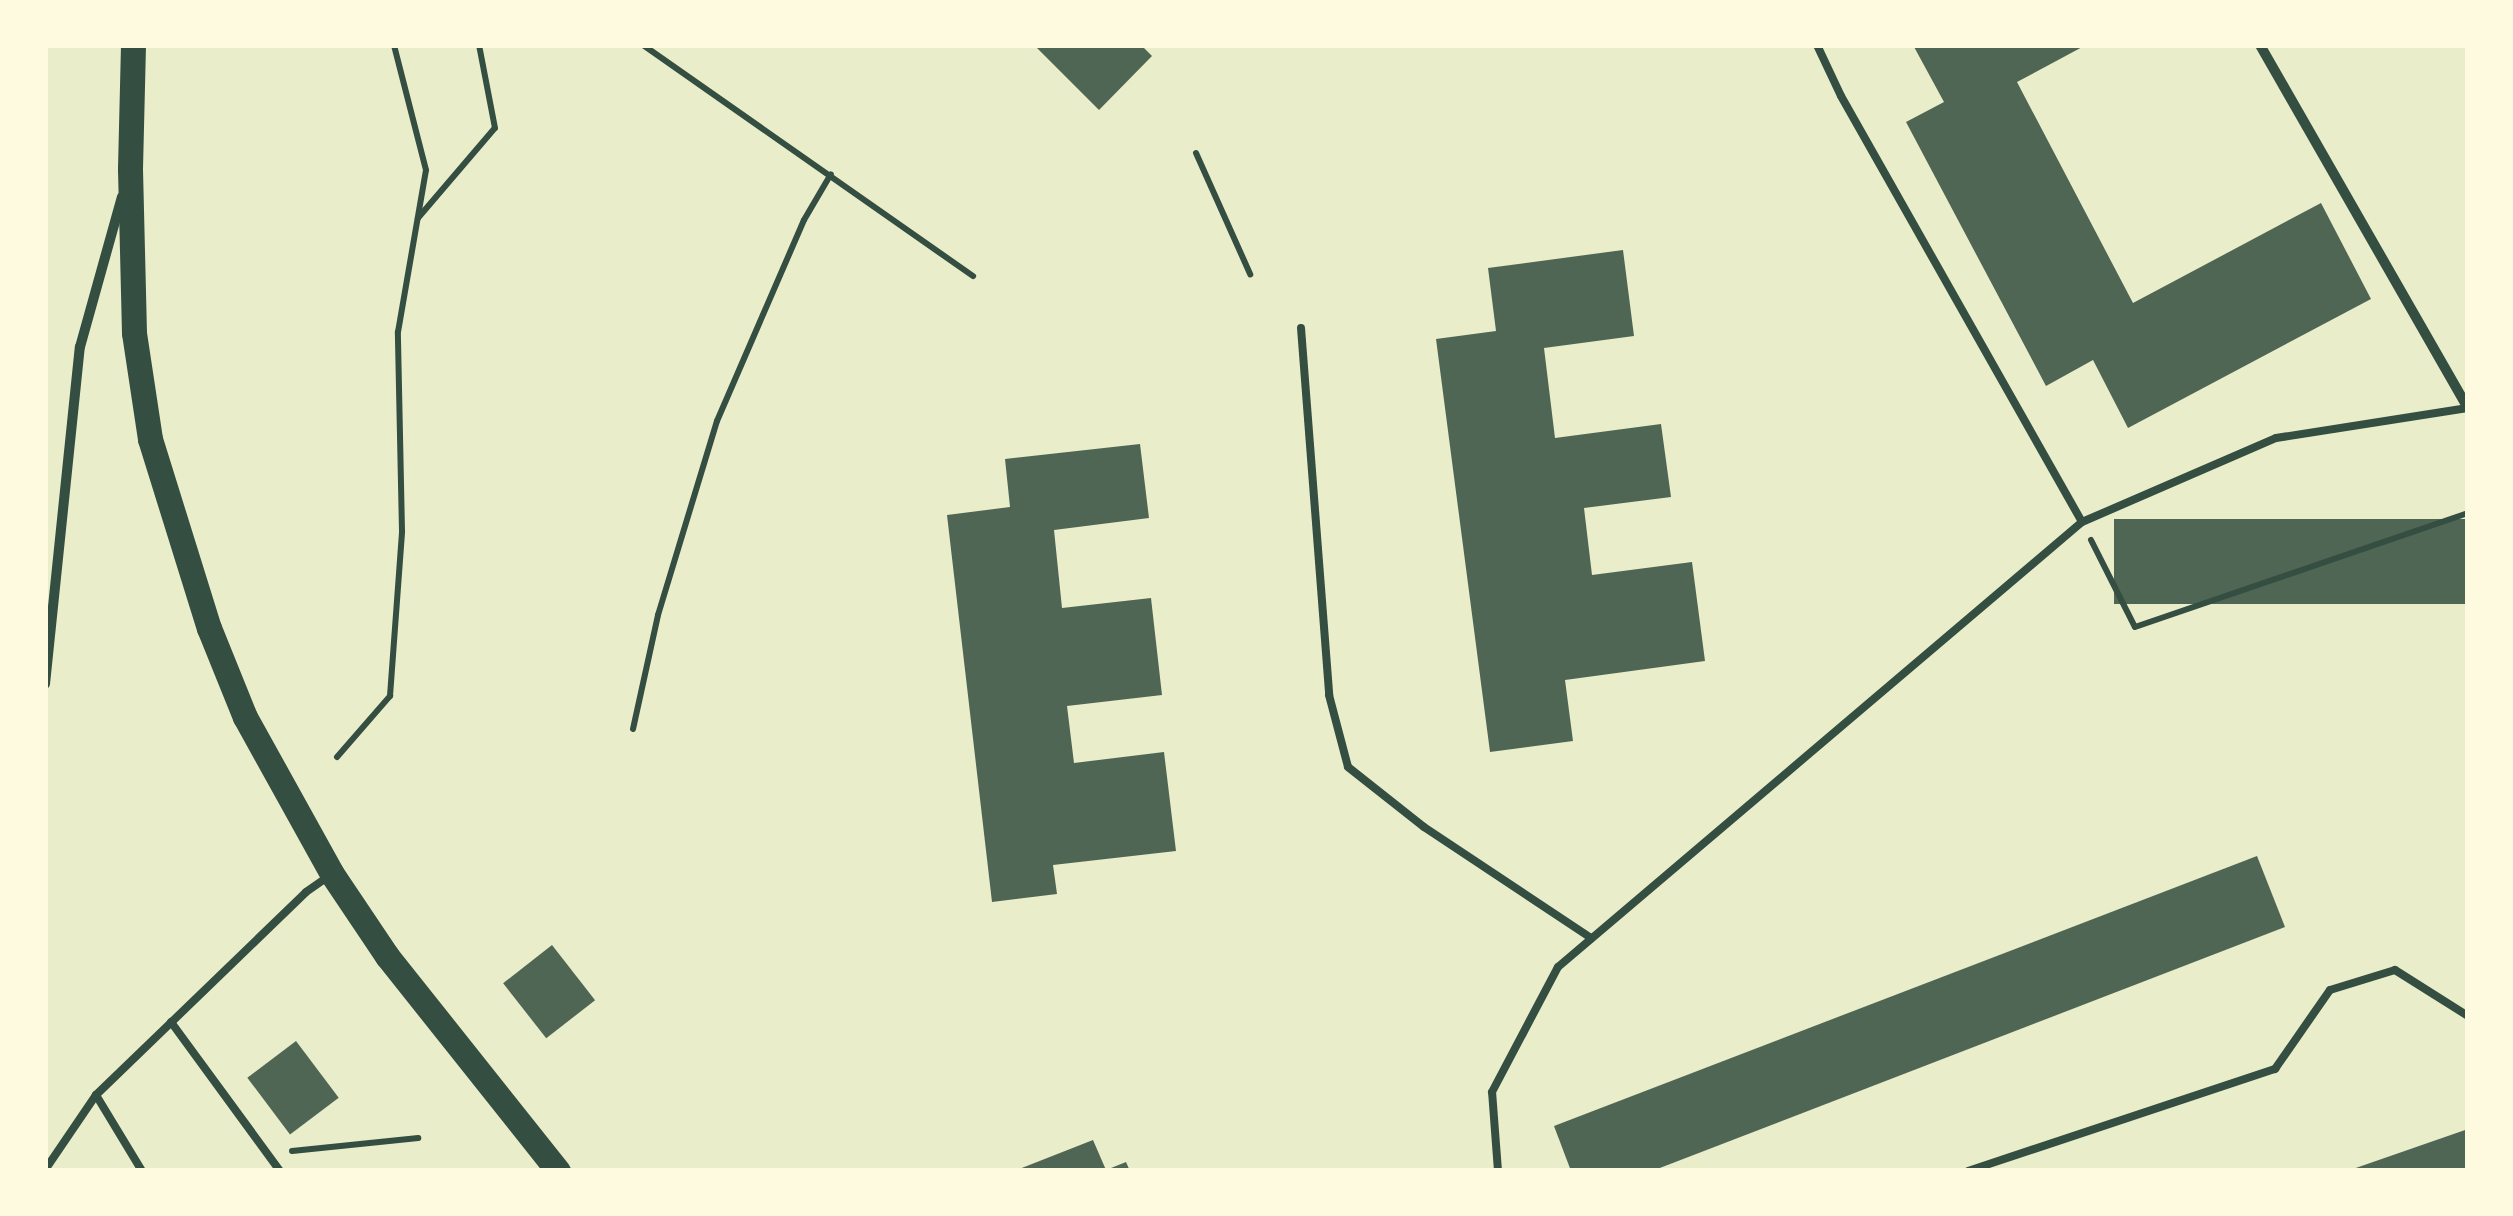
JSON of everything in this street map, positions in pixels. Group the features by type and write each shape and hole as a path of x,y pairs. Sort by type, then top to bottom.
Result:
{"main road":[{"path":"133,45 130,169 134,333 150,439 175,533 245,718 332,874 388,956 558,1171"}],"street":[{"path":"2260,45 2468,408"},
{"path":"45,684 80,347 130,169"}],"lane":[{"path":"1817,45 1841,96 2082,522"},
{"path":"1301,328 1330,695 1348,767 1424,827 1591,938"},
{"path":"1498,1171 1492,1092 1558,968 2082,522 2276,438 2468,408"},
{"path":"45,1170 96,1095 306,892 332,874"},
{"path":"1968,1171 2276,1070 2330,990 2395,970 2468,1016"},
{"path":"171,1022 280,1171"},
{"path":"96,1095 142,1171"}],"path":[{"path":"336,757 390,696 402,531 398,332 426,170 394,45"},
{"path":"418,219 495,128 479,45"},
{"path":"643,45 973,276"},
{"path":"1196,152 1250,274"},
{"path":"633,729 658,616 718,422 804,220 830,174"},
{"path":"2082,522 2136,627 2468,514"},
{"path":"267,1153 418,1138"}],"building":[{"path":"1034,45 1141,45 1152,56 1099,110"},
{"path":"1913,45 2086,45 2017,82 2133,303 2321,203 2371,299 2128,428 2093,360 2046,386 1906,122 1944,102"},
{"path":"1623,250 1634,336 1544,348 1555,438 1661,424 1671,497 1584,508 1592,575 1692,562 1705,661 1565,680 1573,741 1490,752 1436,339 1496,331 1488,268"},
{"path":"1140,444 1149,518 1054,530 1062,608 1151,598 1162,695 1067,706 1074,763 1164,752 1176,851 1053,865 1057,894 992,902 947,515 1010,507 1005,459"},
{"path":"2114,519 2468,519 2468,604 2114,604"},
{"path":"2257,856 2285,927 1652,1171 1571,1171 1554,1126"},
{"path":"552,945 595,1000 546,1038 503,983"},
{"path":"296,1041 339,1098 290,1134 247,1078"},
{"path":"2468,1129 2468,1171 2350,1171 2350,1170"},
{"path":"1093,1140 1106,1170 1126,1162 1130,1171 1014,1171"}]}
